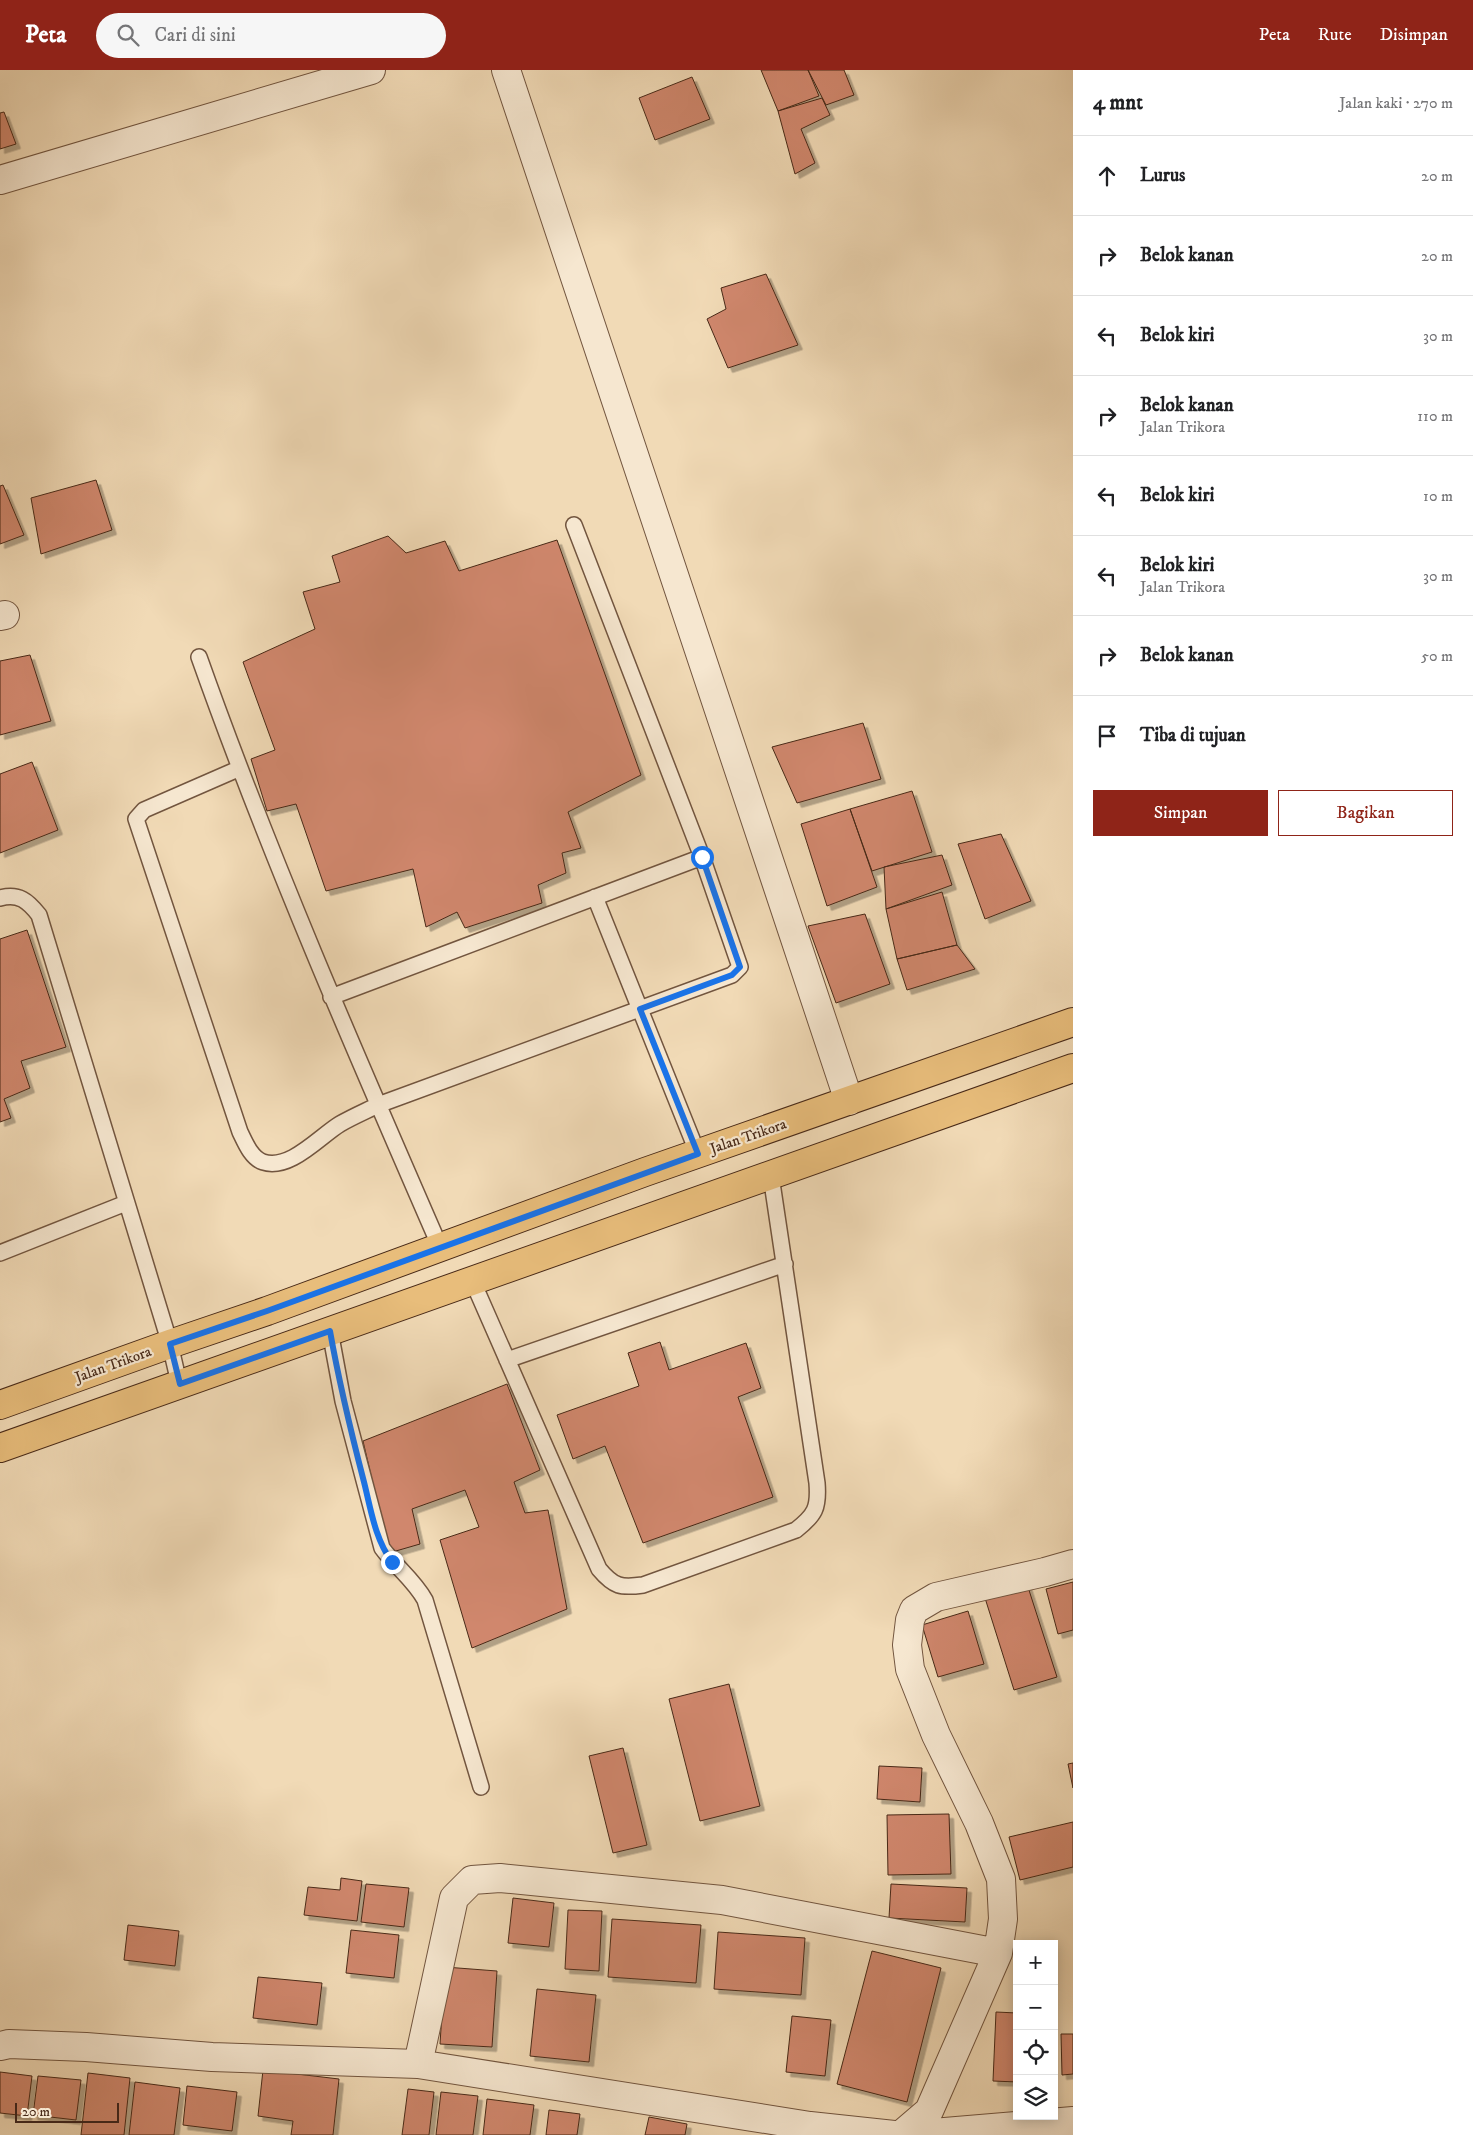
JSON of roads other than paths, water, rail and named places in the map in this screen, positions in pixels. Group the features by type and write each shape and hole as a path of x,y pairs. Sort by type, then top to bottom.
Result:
{"main road":[{"name":"Jalan Trikora","path":"0,1405 267,1311 849,1100 1073,1022"},
{"path":"0,1448 1073,1068"}],"street":[{"path":"0,180 371,70"},
{"path":"506,70 849,1100"},
{"path":"901,2135 929,2111 998,1953 1003,1919 1001,1878 979,1823 936,1735 910,1669 907,1645 910,1620 914,1610 936,1597 1073,1564"},
{"path":"418,2064 454,1898 472,1880 500,1878 722,1900 998,1953"},
{"path":"0,2046 9,2044 67,2046 212,2057 418,2064 810,2126 894,2135"},
{"path":"908,2135 1073,2121"}],"lane":[{"path":"238,769 144,810 136,819 240,1132 250,1150 262,1162 280,1163 300,1154 340,1124 378,1105 732,975 740,967 702,857 574,524"},
{"path":"199,656 238,769 331,997 440,1247"},
{"path":"331,997 702,857"},
{"path":"0,898 18,896 30,904 39,916 170,1344 180,1384"},
{"path":"595,897 698,1154"},
{"path":"473,1282 598,1569 609,1581 624,1588 643,1585 796,1530 811,1518 818,1502 771,1176"},
{"path":"0,1253 126,1203"},
{"path":"507,1360 784,1264"},
{"path":"330,1331 343,1401 382,1548 392,1562 419,1590 425,1600 481,1787"}]}
